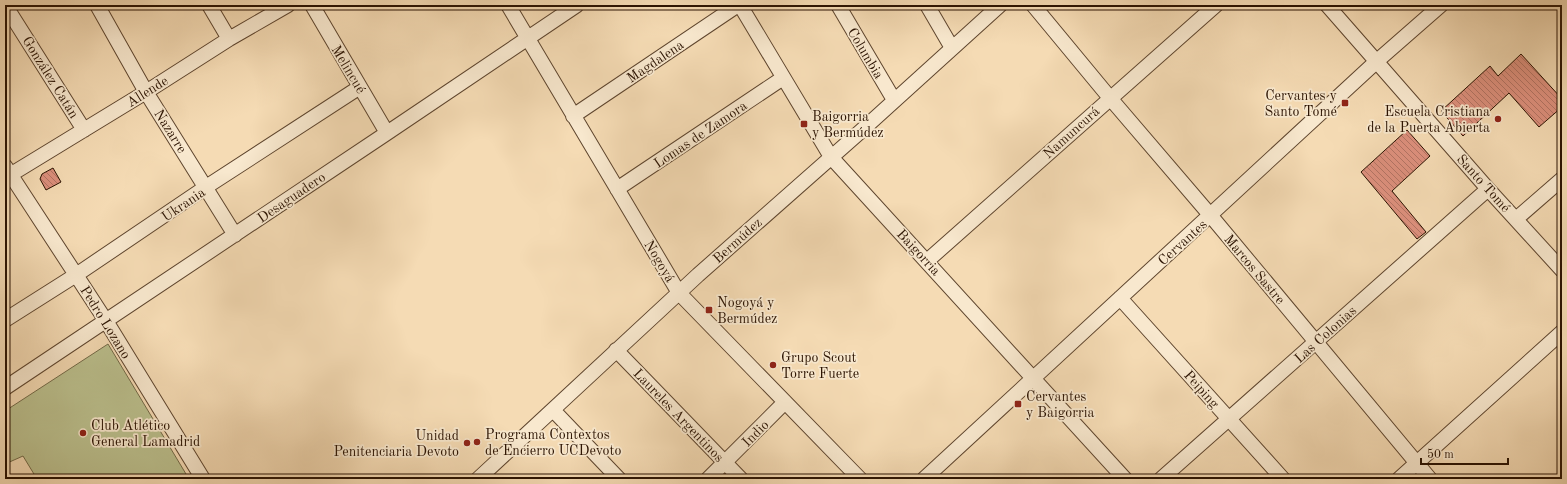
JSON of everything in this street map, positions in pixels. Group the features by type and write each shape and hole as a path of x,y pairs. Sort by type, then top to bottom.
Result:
{"street":[{"name":"González Catán","path":"5,5 84,130"},
{"name":"Nazarre","path":"97,5 146,92 235,235"},
{"path":"209,5 230,39"},
{"name":"Allende","path":"7,173 84,130 230,39 288,5"},
{"name":"Melincué","path":"312,5 387,133"},
{"name":"Nogoyá","path":"508,5 679,293 860,479"},
{"name":"Desaguadero","path":"5,388 577,5"},
{"name":"Baigorria","path":"739,5 831,157 1125,479"},
{"name":"Magdalena","path":"573,116 739,5"},
{"name":"Columbia","path":"838,5 894,100"},
{"path":"927,5 952,48"},
{"name":"Bermúdez","path":"478,479 616,350 1000,5"},
{"name":"Marcos Sastre","path":"1033,5 1430,479"},
{"name":"Namuncurá","path":"927,261 1216,5"},
{"name":"Santo Tomé","path":"1327,5 1562,270"},
{"name":"Cervantes","path":"924,479 1211,216 1377,61 1441,5"},
{"name":"Lomas de Zamora","path":"616,189 783,78"},
{"name":"Ukrania","path":"5,320 76,275 206,187 360,87"},
{"name":"Pedro Lozano","path":"7,173 106,321 203,479"},
{"path":"1516,219 1562,179"},
{"name":"Las Colonias","path":"1161,479 1488,188"},
{"name":"Peiping","path":"1120,298 1283,479"},
{"path":"1399,479 1562,332"},
{"name":"Laureles Argentinos","path":"616,350 741,479"},
{"name":"Indio","path":"708,479 726,463 785,402"},
{"path":"553,410 619,479"}],"green space":[{"name":"Club Atlético General Lamadrid","path":"108,344 189,479 37,479 23,456 5,464 5,411"}],"building":[{"name":"Escuela Cristiana de la Puerta Abierta","path":"1521,54 1562,99 1562,107 1539,127 1509,93 1463,136 1441,111 1490,66 1498,76"},
{"path":"1407,130 1430,156 1392,191 1426,232 1417,239 1361,172"},
{"path":"53,168 61,182 46,190 40,179 42,174"}],"place":[{"name":"Cervantes y Santo Tomé","path":"1345,103"},
{"name":"Escuela Cristiana de la Puerta Abierta","path":"1498,119"},
{"name":"Baigorria y Bermúdez","path":"804,124"},
{"name":"Nogoyá y Bermúdez","path":"709,310"},
{"name":"Grupo Scout Torre Fuerte","path":"773,365"},
{"name":"Cervantes y Baigorria","path":"1018,404"},
{"name":"Club Atlético General Lamadrid","path":"83,433"},
{"name":"Programa Contextos de Encierro UCDevoto","path":"477,442"},
{"name":"Unidad Penitenciaria Devoto","path":"467,443"}]}
